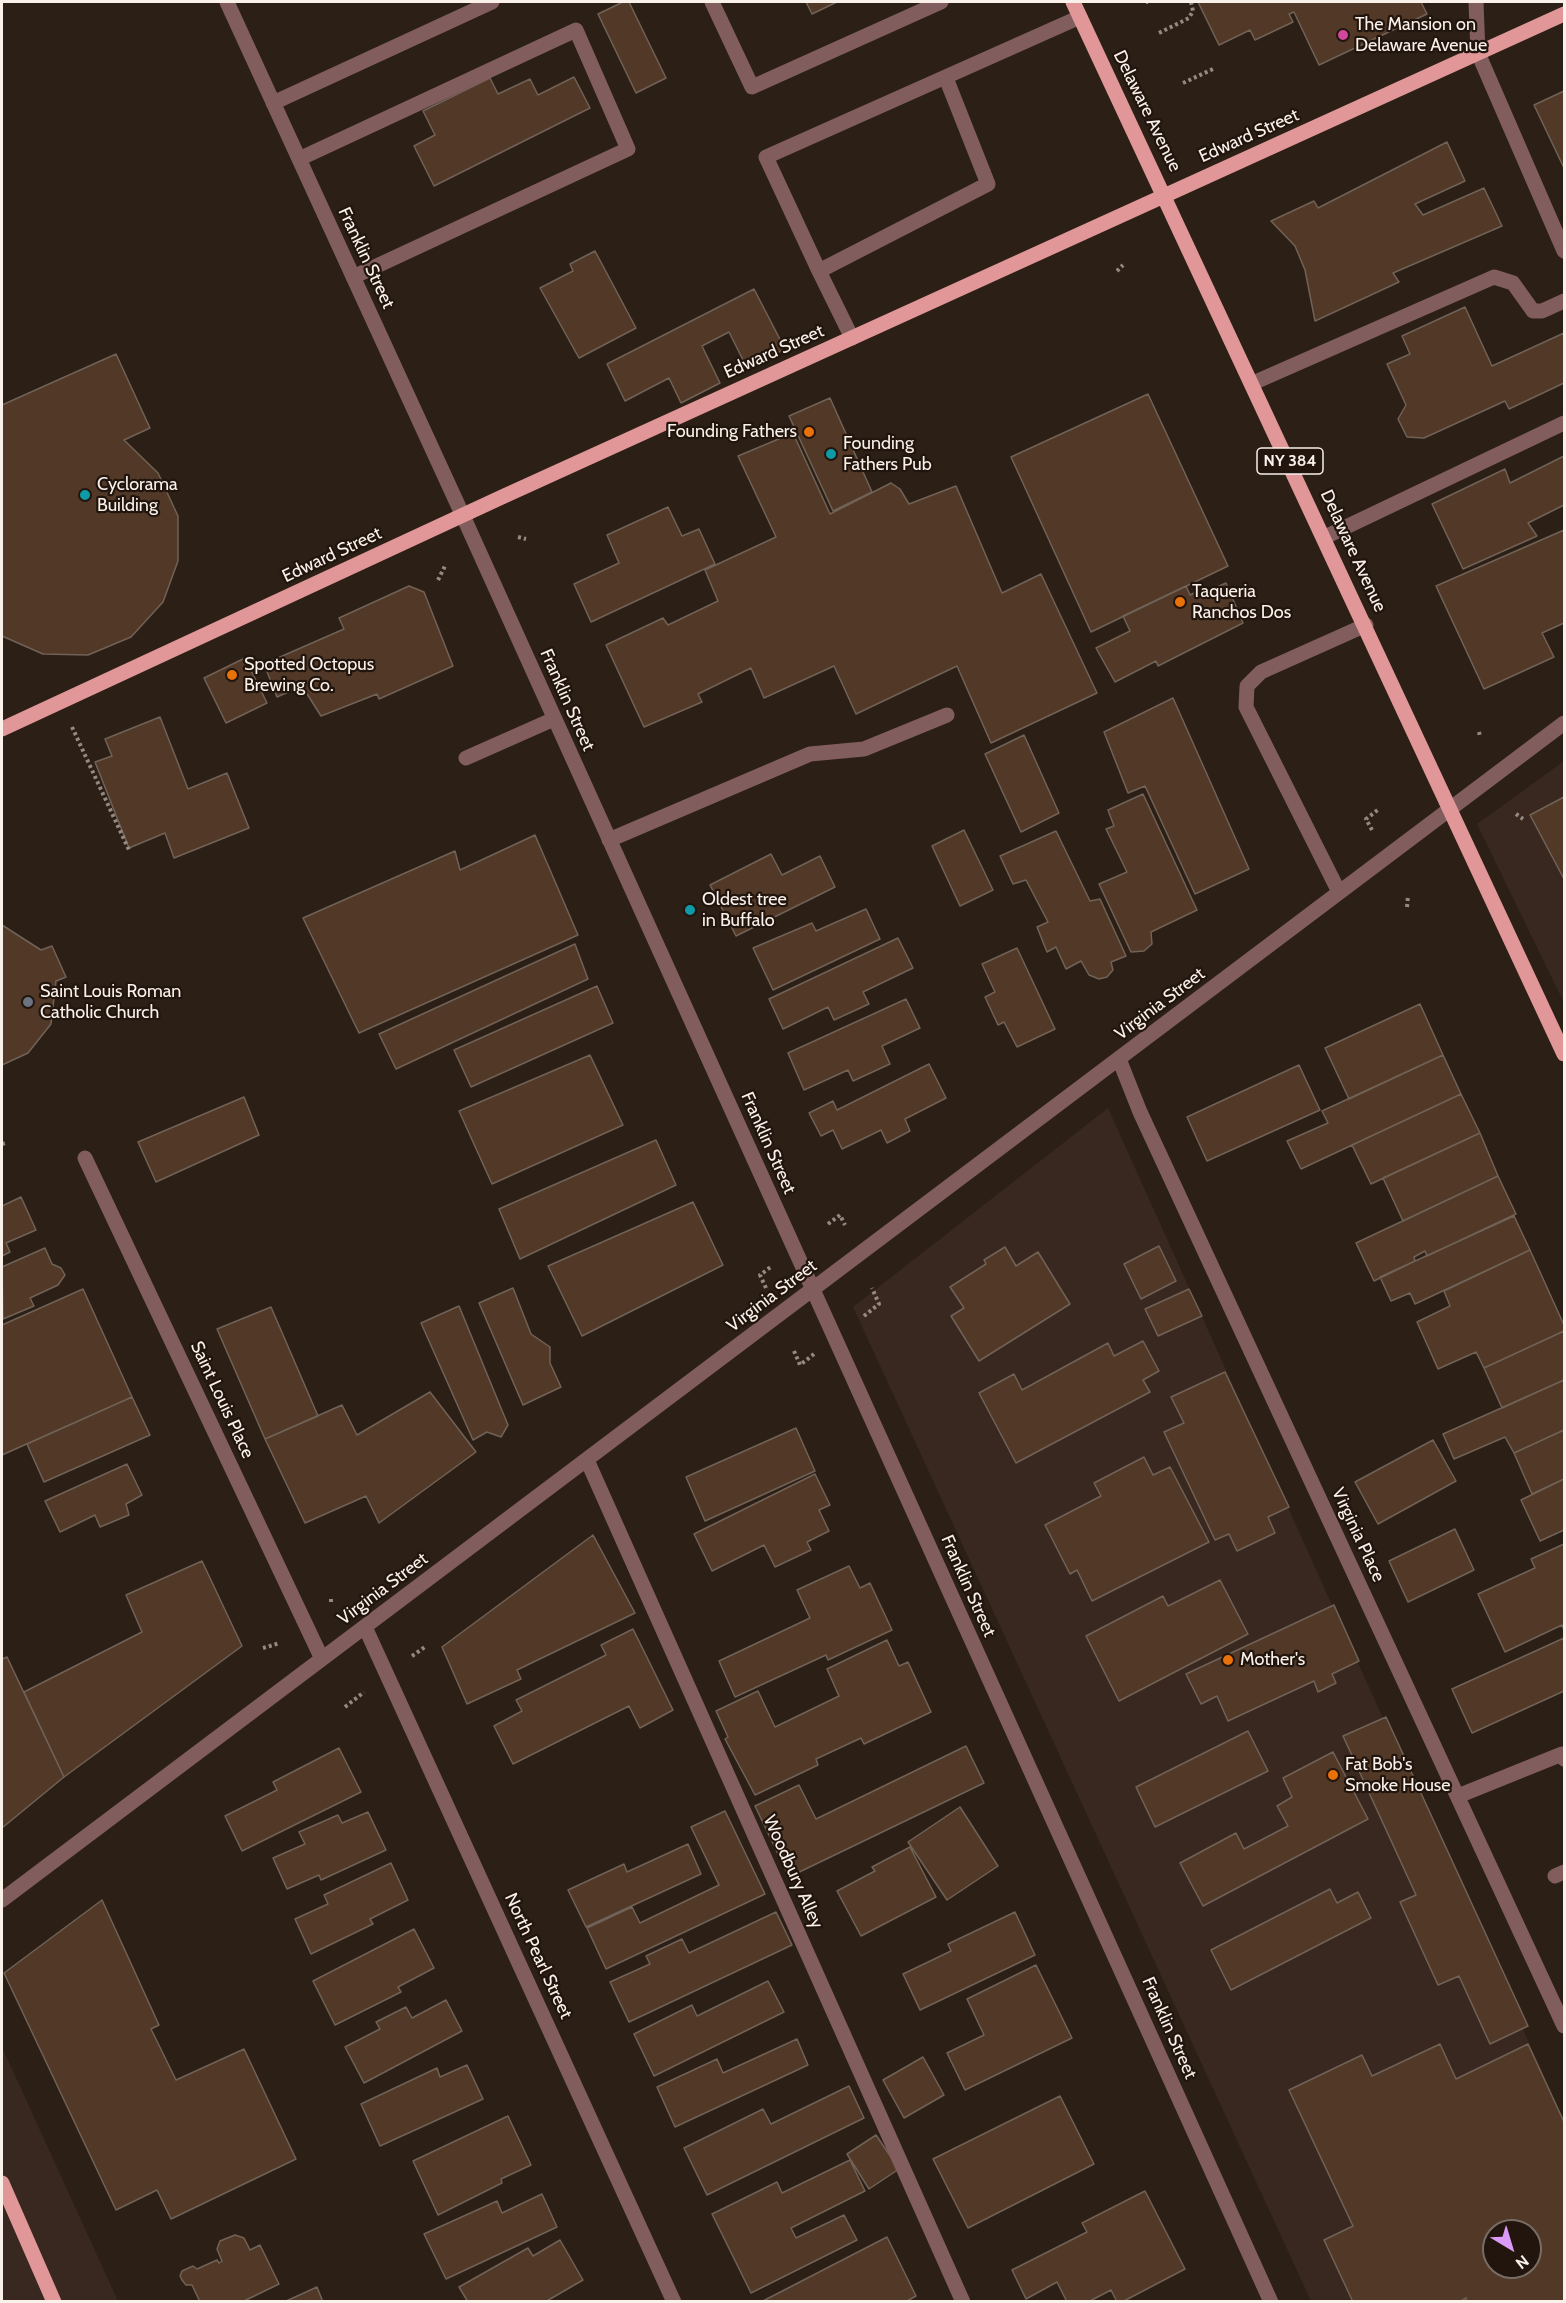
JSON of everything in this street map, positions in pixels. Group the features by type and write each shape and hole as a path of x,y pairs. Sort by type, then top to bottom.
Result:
{"main road":[{"name":"Delaware Avenue","path":"1073,2 1563,1045"},
{"name":"Edward Street","path":"2,729 1564,14"},
{"path":"2,2183 54,2301"}],"street":[{"name":"Franklin Street","path":"227,2 463,516 1271,2301"},
{"path":"273,103 492,2"},
{"path":"712,2 752,87 941,2"},
{"path":"1476,2 1478,53 1564,251"},
{"path":"852,338 766,157 1080,17"},
{"path":"299,159 576,30 628,149 353,277"},
{"path":"819,271 988,184 946,78"},
{"path":"1253,383 1494,277 1513,283 1533,311 1542,311 1564,301"},
{"path":"1325,537 1564,423"},
{"path":"1339,892 1246,707 1247,686 1262,672 1366,625"},
{"path":"609,840 810,754 864,749 947,715"},
{"path":"466,758 554,719"},
{"name":"Virginia Street","path":"2,1900 1564,723"},
{"name":"Virginia Place","path":"1119,1059 1140,1112 1564,2026"},
{"name":"Saint Louis Place","path":"85,1158 322,1659"},
{"name":"Woodbury Alley","path":"587,1460 963,2301"},
{"name":"North Pearl Street","path":"365,1627 675,2301"},
{"path":"1458,1796 1562,1754 1564,1759"}],"path":[{"path":"1160,33 1189,18 1193,11 1191,2"},
{"path":"1183,83 1213,69"},
{"path":"1117,271 1123,265"},
{"path":"518,537 526,539"},
{"path":"438,580 446,566"},
{"path":"60,702 129,850"},
{"path":"1372,830 1366,819 1380,809"},
{"path":"1516,814 1523,819"},
{"path":"1407,907 1408,896"},
{"path":"828,1224 840,1215 844,1225"},
{"path":"766,1288 760,1275 778,1262"},
{"path":"864,1316 879,1304 872,1288"},
{"path":"794,1351 800,1365 816,1352"},
{"path":"263,1648 280,1643"},
{"path":"412,1656 425,1647"},
{"path":"345,1707 364,1692"}],"shaded area":[{"path":"1564,761 1564,1003 1477,824"},
{"path":"1108,1108 1564,2120 1564,2301 1311,2301 853,1307"},
{"path":"2,2047 118,2301 2,2301"}],"building":[{"path":"623,2 629,2 666,78 636,93 598,14"},
{"path":"806,2 837,2 812,14"},
{"name":"The Mansion on Delaware Avenue","path":"1198,2 1421,2 1427,14 1319,65 1294,12 1289,14 1293,22 1255,40 1250,30 1219,45"},
{"path":"574,77 590,108 434,186 414,146 435,135 423,111 490,78 498,94 530,79 538,95"},
{"path":"1564,91 1564,168 1534,105"},
{"path":"1447,142 1465,181 1415,204 1423,215 1484,188 1502,226 1393,273 1399,282 1315,321 1305,270 1295,246 1271,221 1314,201 1318,208"},
{"path":"595,251 636,328 579,358 540,288 573,271 570,264"},
{"path":"754,289 785,349 747,368 729,332 702,346 720,383 681,403 669,378 625,401 607,364"},
{"path":"1465,307 1492,366 1564,333 1564,383 1509,409 1505,401 1424,438 1407,437 1398,419 1406,405 1387,364 1410,354 1402,336"},
{"name":"Cyclorama Building","path":"116,354 150,428 124,440 158,473 178,516 178,561 163,602 131,637 88,655 43,654 2,636 2,405"},
{"path":"1148,394 1228,566 1091,632 1011,457"},
{"name":"Founding Fathers Pub","path":"830,398 872,492 833,511 789,416"},
{"path":"793,433 830,514 891,483 900,489 909,504 956,486 1002,593 1041,574 1097,693 991,743 957,666 856,714 834,666 764,698 751,668 698,694 702,702 644,727 606,645 663,618 668,625 718,601 705,570 776,537 738,456"},
{"path":"1564,456 1564,505 1528,523 1537,536 1463,569 1432,504 1505,469 1510,483"},
{"path":"668,507 682,536 699,529 715,564 591,622 574,584 619,563 607,535"},
{"path":"1564,530 1564,623 1542,633 1554,657 1484,689 1436,586"},
{"path":"1226,583 1243,623 1158,666 1156,661 1115,682 1096,648 1130,631 1123,616 1186,586 1190,595 1198,591 1201,594"},
{"path":"409,586 424,592 453,666 379,699 377,694 321,716 302,686 277,697 264,664 344,629 339,618"},
{"path":"245,658 267,703 226,723 204,678"},
{"path":"1173,698 1249,869 1195,894 1145,786 1128,793 1104,732"},
{"path":"160,717 188,789 227,773 249,828 174,858 165,833 129,848 95,762 112,756 105,739"},
{"path":"1024,735 1059,813 1021,832 985,754"},
{"path":"1143,794 1197,910 1151,932 1152,944 1144,951 1131,952 1099,884 1127,872 1106,829 1114,826 1108,810"},
{"path":"1564,797 1564,879 1530,815"},
{"path":"964,830 993,890 960,906 932,846"},
{"path":"1056,831 1090,901 1100,899 1126,956 1111,962 1113,970 1107,977 1099,979 1089,975 1081,961 1066,969 1056,947 1047,952 1037,927 1048,922 1026,880 1013,884 1000,856"},
{"path":"535,835 578,935 359,1033 303,918 455,851 460,870"},
{"path":"771,854 782,875 820,856 835,887 736,936 710,885"},
{"path":"866,909 880,939 773,990 753,948 812,923 816,931"},
{"name":"Saint Louis Roman Catholic Church","path":"2,925 41,950 52,946 66,977 56,981 51,1024 28,1053 2,1065"},
{"path":"898,938 913,968 863,992 869,1004 834,1020 828,1007 783,1029 769,999"},
{"path":"575,944 588,979 396,1069 379,1034"},
{"path":"1017,948 1055,1029 1017,1047 1004,1022 998,1025 985,997 995,992 982,964"},
{"path":"597,986 613,1023 471,1087 454,1050"},
{"path":"906,999 920,1028 882,1046 890,1064 853,1081 848,1070 804,1090 788,1053"},
{"path":"1420,1004 1443,1055 1349,1099 1325,1048"},
{"path":"590,1055 623,1125 492,1184 459,1111"},
{"path":"1443,1055 1461,1094 1301,1169 1287,1141 1328,1123 1322,1111"},
{"path":"929,1064 946,1098 905,1119 910,1131 887,1143 881,1130 842,1149 833,1130 821,1136 809,1113 833,1101 837,1110"},
{"path":"1299,1065 1320,1110 1207,1161 1187,1117"},
{"path":"1461,1094 1480,1133 1371,1184 1352,1145"},
{"path":"244,1097 259,1135 156,1182 138,1142"},
{"path":"1480,1133 1498,1176 1403,1221 1383,1178"},
{"path":"656,1140 676,1185 520,1259 499,1209"},
{"path":"1498,1176 1516,1214 1427,1256 1425,1251 1414,1257 1415,1261 1374,1281 1356,1243"},
{"path":"21,1197 36,1230 6,1243 10,1252 2,1256 2,1206"},
{"path":"693,1202 723,1265 582,1336 548,1266"},
{"path":"1514,1216 1530,1250 1415,1304 1410,1293 1391,1301 1380,1277"},
{"path":"1159,1246 1176,1281 1141,1299 1124,1264"},
{"path":"1005,1247 1016,1266 1038,1252 1070,1304 979,1361 951,1316 964,1308 950,1287 986,1264 984,1260"},
{"path":"45,1248 52,1264 61,1268 65,1275 58,1285 30,1298 34,1306 3,1319 2,1267"},
{"path":"1530,1250 1564,1325 1564,1331 1484,1368 1476,1352 1438,1369 1417,1322 1450,1306 1444,1291"},
{"path":"513,1288 531,1334 550,1347 550,1363 561,1387 523,1405 479,1303"},
{"path":"83,1289 132,1397 2,1455 2,1325"},
{"path":"1189,1289 1202,1316 1158,1336 1145,1309"},
{"path":"459,1306 508,1425 501,1437 487,1432 473,1440 421,1323"},
{"path":"271,1307 318,1416 265,1439 217,1329"},
{"path":"1564,1331 1564,1380 1502,1408 1484,1368"},
{"path":"1143,1341 1159,1371 1143,1380 1150,1392 1016,1463 979,1393 1014,1374 1022,1390 1108,1343 1114,1356"},
{"path":"1225,1372 1289,1507 1268,1517 1275,1533 1237,1551 1229,1534 1215,1540 1164,1432 1184,1423 1171,1397"},
{"path":"1564,1380 1564,1430 1514,1453 1505,1437 1454,1459 1443,1434"},
{"path":"430,1392 476,1452 379,1523 366,1496 305,1523 265,1439 342,1405 357,1435"},
{"path":"132,1397 150,1435 44,1482 27,1444"},
{"path":"796,1428 815,1471 705,1521 686,1477"},
{"path":"1564,1430 1564,1479 1532,1494 1514,1453"},
{"path":"1433,1440 1456,1481 1378,1524 1355,1482"},
{"path":"1144,1457 1153,1475 1170,1467 1209,1542 1092,1601 1077,1570 1070,1574 1045,1525 1101,1496 1094,1483"},
{"path":"127,1464 142,1495 126,1504 129,1515 100,1527 95,1515 60,1532 45,1501"},
{"path":"815,1474 830,1505 819,1510 829,1531 807,1542 811,1550 775,1567 764,1545 712,1571 694,1534"},
{"path":"1564,1479 1564,1530 1540,1541 1521,1500"},
{"path":"1455,1529 1474,1570 1408,1602 1389,1561"},
{"path":"593,1535 635,1613 517,1670 521,1679 467,1704 442,1647"},
{"path":"1564,1544 1564,1630 1562,1625 1505,1652 1478,1594 1535,1568 1531,1559"},
{"path":"202,1561 242,1646 64,1777 24,1692 142,1632 126,1595"},
{"path":"849,1566 860,1588 870,1583 892,1630 828,1660 826,1655 735,1697 719,1661 810,1618 797,1590"},
{"path":"1220,1580 1248,1634 1119,1701 1086,1636 1163,1596 1168,1606"},
{"path":"1334,1605 1359,1661 1332,1674 1336,1683 1318,1692 1314,1681 1228,1721 1217,1696 1201,1704 1186,1674"},
{"path":"633,1629 673,1710 640,1728 629,1706 513,1764 494,1726 522,1711 516,1700 606,1655 601,1645"},
{"path":"1564,1638 1564,1691 1472,1733 1452,1689"},
{"path":"887,1640 899,1666 908,1662 931,1712 864,1744 861,1738 816,1759 818,1765 755,1795 725,1739 728,1737 716,1711 758,1691 775,1727 839,1696 827,1669"},
{"path":"7,1657 64,1777 2,1828 2,1659"},
{"path":"1386,1717 1528,2026 1490,2044 1459,1976 1438,1985 1400,1902 1416,1895 1343,1736"},
{"path":"1248,1731 1268,1771 1155,1827 1136,1787"},
{"path":"966,1746 984,1783 789,1877 755,1806 799,1785 816,1819"},
{"path":"339,1748 361,1792 242,1851 225,1816 277,1790 273,1782"},
{"path":"1333,1752 1368,1819 1203,1906 1180,1863 1236,1833 1244,1849 1288,1826 1277,1806 1292,1797 1283,1778"},
{"path":"960,1807 998,1866 947,1900 908,1842"},
{"path":"725,1811 765,1894 606,1969 587,1928 632,1907 640,1923 719,1885 691,1827"},
{"path":"368,1812 386,1850 321,1880 319,1875 287,1889 273,1858 305,1844 299,1832 338,1815 342,1823"},
{"path":"688,1844 701,1874 586,1927 568,1890 624,1864 627,1872"},
{"path":"910,1847 936,1897 861,1936 837,1891 875,1871 872,1867"},
{"path":"391,1863 408,1900 370,1919 373,1924 311,1954 295,1919 328,1904 324,1895"},
{"path":"1330,1889 1337,1903 1358,1892 1371,1918 1231,1990 1211,1950"},
{"path":"102,1900 159,2025 151,2029 176,2080 244,2049 296,2159 171,2219 157,2190 116,2210 4,1973"},
{"path":"776,1912 792,1945 629,2022 610,1982 650,1964 646,1956 682,1939 689,1953"},
{"path":"1015,1912 1035,1955 920,2010 903,1974 951,1951 948,1944"},
{"path":"414,1929 434,1968 398,1987 401,1992 335,2025 313,1981"},
{"path":"1036,1965 1072,2038 965,2090 947,2053 984,2035 967,1999"},
{"path":"768,1981 784,2012 654,2076 634,2034 692,2005 697,2016"},
{"path":"446,2000 462,2031 364,2083 345,2047 380,2029 376,2022 406,2007 412,2018"},
{"path":"797,2039 808,2065 675,2127 657,2087 717,2059 723,2073"},
{"path":"1440,2044 1456,2079 1528,2044 1564,2122 1564,2302 1467,2302 1466,2298 1459,2302 1353,2302 1324,2240 1353,2226 1289,2090 1362,2055 1372,2076"},
{"path":"923,2057 944,2095 904,2118 883,2080"},
{"path":"467,2065 483,2099 380,2146 361,2104 437,2068 440,2077"},
{"path":"849,2086 864,2118 707,2195 684,2148 763,2109 771,2124"},
{"path":"1060,2096 1094,2164 968,2228 933,2159"},
{"path":"508,2116 531,2165 501,2179 502,2183 438,2215 413,2161"},
{"path":"876,2135 899,2169 869,2189 847,2154"},
{"path":"850,2160 865,2191 791,2228 796,2238 844,2215 857,2240 751,2293 712,2214 777,2182 782,2193"},
{"path":"1145,2191 1185,2269 1122,2302 1117,2302 1111,2290 1088,2302 1067,2302 1057,2282 1026,2299 1012,2270 1087,2232 1082,2223"},
{"path":"542,2194 557,2227 446,2279 424,2234 497,2201 502,2213"},
{"path":"235,2235 244,2238 250,2250 260,2245 279,2284 242,2302 200,2302 192,2285 186,2285 182,2280 180,2276 182,2271 193,2266 197,2269 217,2260 219,2263 222,2261 217,2249 220,2241"},
{"path":"887,2237 916,2296 905,2302 761,2302"},
{"path":"560,2240 583,2280 545,2302 468,2302 459,2287 528,2248 533,2256"},
{"path":"317,2287 323,2302 284,2302"}],"place":[{"name":"The Mansion on Delaware Avenue","path":"1343,35"},
{"name":"Founding Fathers","path":"809,432"},
{"name":"Founding Fathers Pub","path":"831,454"},
{"name":"Cyclorama Building","path":"85,495"},
{"name":"Taqueria Ranchos Dos","path":"1180,602"},
{"name":"Spotted Octopus Brewing Co.","path":"232,675"},
{"name":"Oldest tree in Buffalo","path":"690,910"},
{"name":"Saint Louis Roman Catholic Church","path":"28,1002"},
{"name":"Mother's","path":"1228,1660"},
{"name":"Fat Bob's Smoke House","path":"1333,1775"}]}
